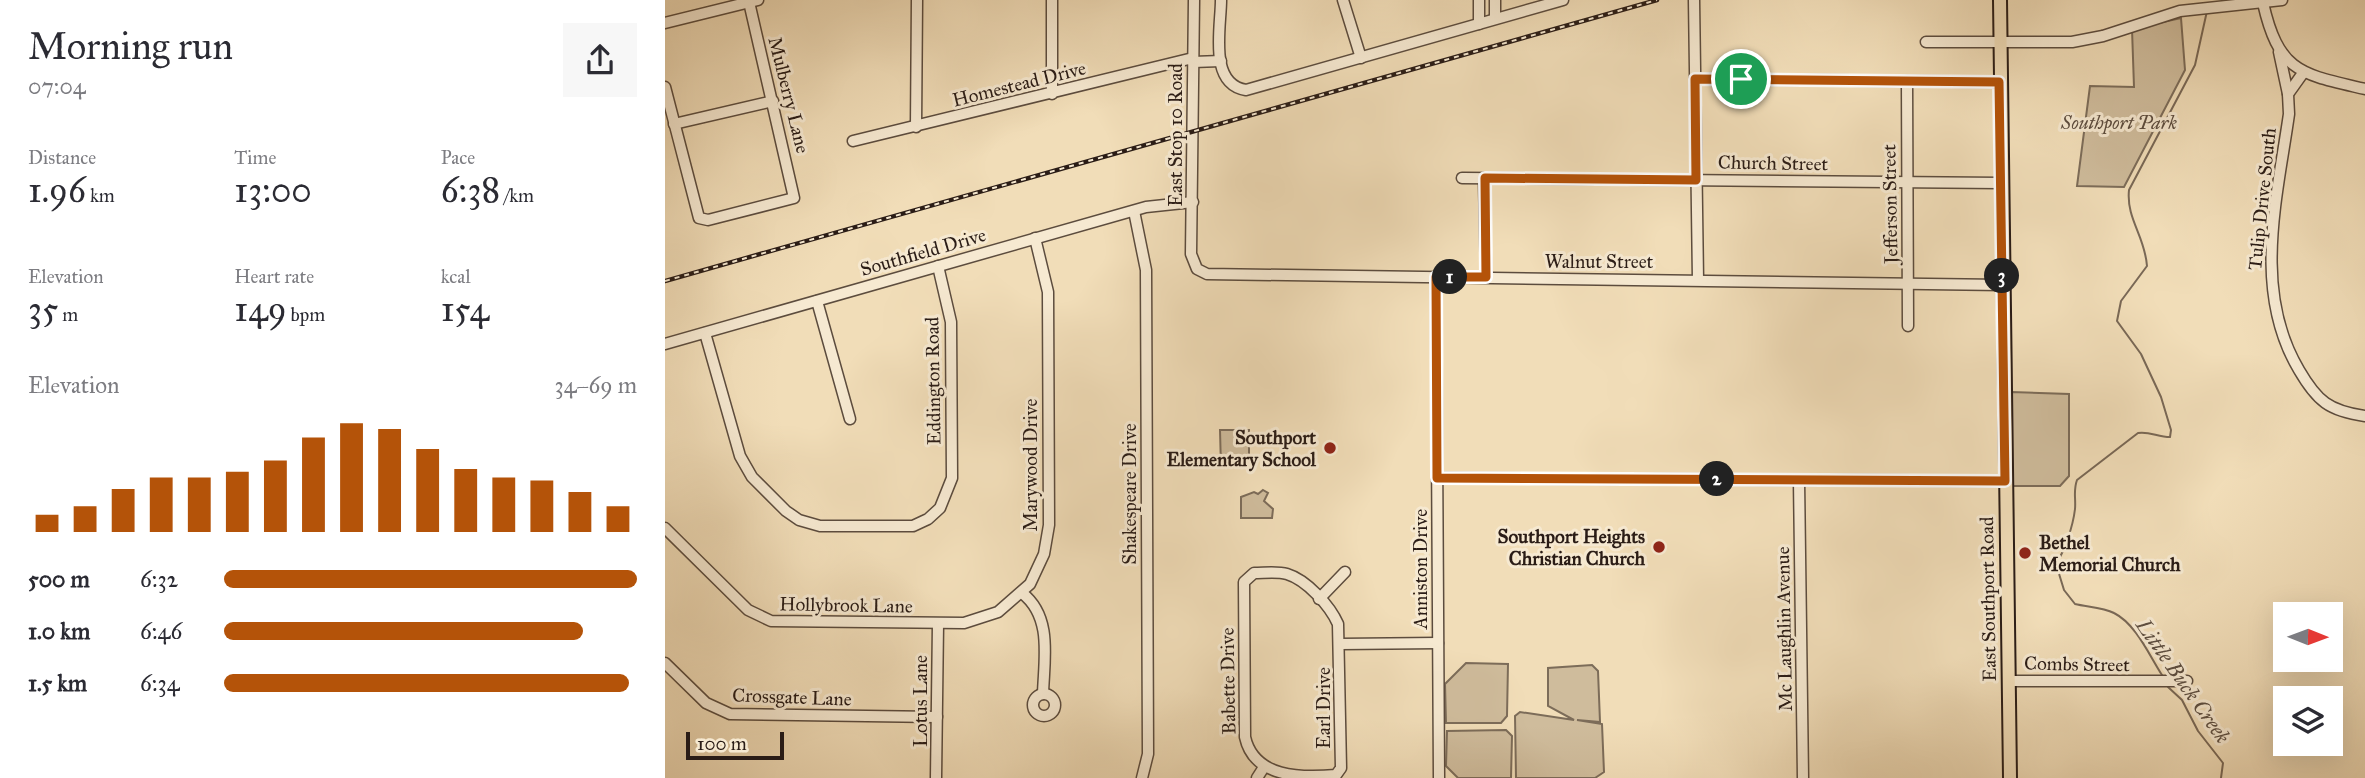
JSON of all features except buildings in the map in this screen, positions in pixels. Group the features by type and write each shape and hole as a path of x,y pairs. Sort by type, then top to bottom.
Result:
{"main road":[{"name":"East Southport Road","path":"2000,0 2010,778"}],"street":[{"path":"705,0 708,12"},
{"path":"916,127 917,0"},
{"path":"1052,0 1052,94"},
{"name":"East Stop 10 Road","path":"1194,0 1191,254 1197,268"},
{"path":"1221,0 1221,61 1226,79 1234,86 1246,90 1563,0"},
{"path":"1343,0 1360,58"},
{"path":"1479,0 1479,24"},
{"path":"1495,0 1495,18"},
{"path":"1694,0 1698,280"},
{"path":"2178,0 2180,11"},
{"path":"1926,41 2085,41 2180,11 2282,0"},
{"path":"665,23 754,1"},
{"name":"Mulberry Lane","path":"674,124 696,213 701,219 720,217 794,197 772,101 754,1"},
{"path":"2263,2 2277,45 2286,59 2307,75 2365,89"},
{"name":"Tulip Drive South","path":"2277,45 2288,94 2289,114 2271,244 2271,281 2278,320 2297,368 2318,396 2335,411 2365,416"},
{"name":"Homestead Drive","path":"853,141 1193,60 1221,61"},
{"path":"2288,94 2307,75"},
{"path":"1695,79 1999,82"},
{"name":"Jefferson Street","path":"1907,81 1908,326"},
{"path":"665,87 674,124 772,101"},
{"name":"Church Street","path":"1462,178 2001,183"},
{"path":"1485,178 1486,277"},
{"name":"Southfield Drive","path":"665,344 1163,203 1193,202"},
{"name":"Shakespeare Drive","path":"1134,211 1146,270 1148,754 1142,778"},
{"name":"Marywood Drive","path":"938,624 982,619 1003,608 1022,593 1040,566 1049,531 1048,292 1035,238"},
{"name":"Eddington Road","path":"705,333 740,456 752,477 790,515 823,527 907,527 933,515 948,495 952,478 952,328 938,266"},
{"name":"Walnut Street","path":"1197,268 1211,275 2003,285"},
{"name":"Anniston Drive","path":"1436,277 1439,778"},
{"path":"817,301 850,419"},
{"path":"1437,478 2005,481"},
{"name":"Mc Laughlin Avenue","path":"1799,480 1803,778"},
{"name":"Hollybrook Lane","path":"665,527 743,605 764,619 783,623 938,624"},
{"path":"1319,598 1345,572"},
{"name":"Earl Drive","path":"1247,576 1254,573 1290,575 1319,598 1335,618 1341,644 1339,772 1332,775 1287,775 1264,767"},
{"name":"Babette Drive","path":"1247,576 1244,582 1245,737 1250,752 1264,767"},
{"path":"1022,593 1037,608 1044,628 1043,694"},
{"name":"Lotus Lane","path":"936,778 938,624"},
{"path":"1341,644 1438,643"},
{"name":"Crossgate Lane","path":"665,663 703,701 727,714 937,717"},
{"name":"Combs Street","path":"2008,681 2187,681"},
{"path":"1257,778 1264,767"}],"green space":[{"name":"Southport Park","path":"2181,18 2185,70 2124,187 2077,186 2090,86 2134,87 2132,29"},
{"path":"2011,392 2069,394 2069,476 2060,486 2012,486"},
{"path":"1220,430 1249,430 1249,467 1221,468"},
{"path":"1263,490 1268,493 1264,501 1273,509 1272,518 1241,518 1241,497 1254,492 1258,494"},
{"path":"1466,663 1508,664 1507,716 1501,723 1446,723 1445,684"},
{"path":"1592,665 1598,671 1600,722 1577,720 1602,724 1604,772 1595,778 1516,778 1515,716 1520,712 1574,720 1548,706 1548,668"},
{"path":"1506,730 1512,736 1511,778 1458,778 1446,766 1447,731"}],"waterway":[{"name":"Little Buck Creek","path":"2162,675 2147,649 2122,618 2105,609 2075,604 2064,590 2056,564 2072,523 2077,480 2138,433 2170,437 2171,430 2161,397 2141,354 2117,321 2121,301 2147,266 2146,255 2130,210 2129,190 2195,65 2207,11"},
{"name":"Little Buck Creek","path":"2168,687 2182,700 2198,731 2223,763 2221,778"}],"railway":[{"path":"665,281 1657,0"}],"place":[{"name":"Southport Elementary School","path":"1330,448"},
{"name":"Southport Heights Christian Church","path":"1659,547"},
{"name":"Bethel Memorial Church","path":"2025,553"}],"route":[{"path":"1695,79 1741,79 1999,82 2005,481 1437,478 1436,277 1486,277 1485,178 1696,180 1695,79"}]}
